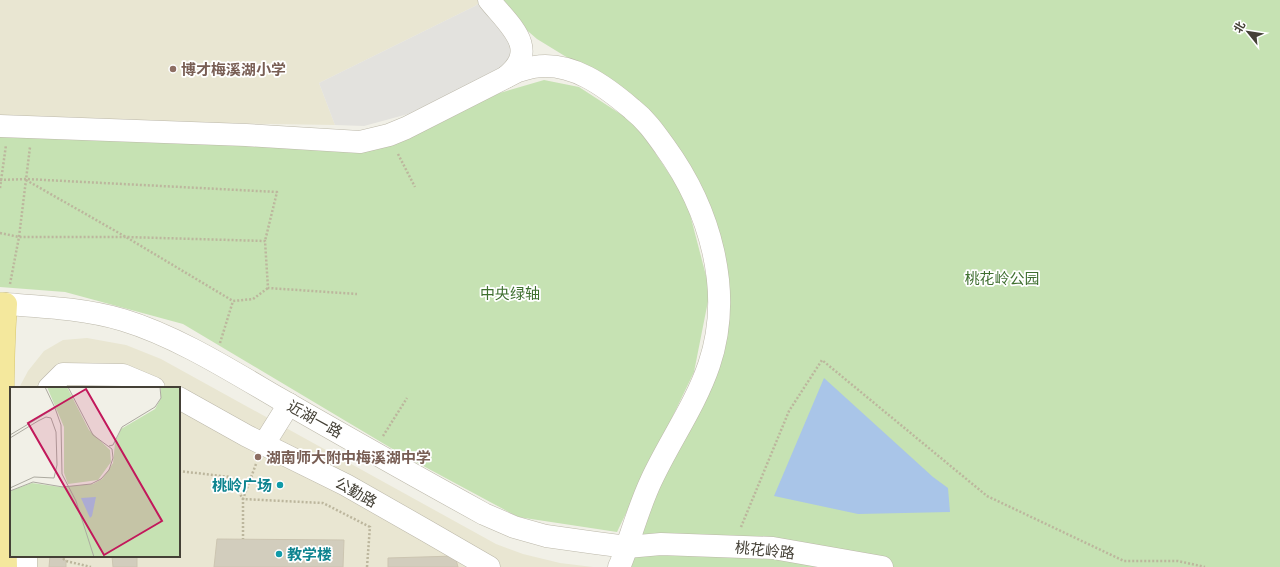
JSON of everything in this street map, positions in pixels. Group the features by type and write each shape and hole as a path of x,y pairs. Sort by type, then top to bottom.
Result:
{"main road":[{"path":"3,314 3,439 6,567"}],"street":[{"path":"489,0 520,39 522,45 521,59 506,78"},
{"path":"4,126 246,135 360,142 389,135 406,128 518,71 534,67 572,70 591,79 616,95 639,114 654,131 684,176 698,203 708,231 716,266 719,301 717,332 709,365 694,401 658,466 643,499 629,553"},
{"name":"近湖一路","path":"3,314 54,308 90,312 123,320 155,332 178,342 215,362 287,408 482,521 530,540 572,549 629,553"},
{"name":"近湖一路","path":"3,314 53,317 92,322 119,328 183,355 373,451 484,514 514,527 546,536 629,553"},
{"path":"50,387 62,374 123,375 152,387"},
{"name":"公勤路","path":"180,399 264,444 346,485 489,567"},
{"path":"264,444 287,408"},
{"name":"桃花岭路","path":"629,553 661,544 773,548 882,567"}],"path":[{"path":"0,188 4,126"},
{"path":"3,314 19,237 32,127"},
{"path":"389,135 415,187"},
{"path":"1,180 26,179 277,192 265,241 268,288"},
{"path":"26,179 233,301 253,299 268,288 357,294"},
{"path":"0,233 19,237 126,237 265,241"},
{"path":"215,362 233,301"},
{"path":"732,546 790,411 822,360 987,496 1124,561 1178,561 1205,567"},
{"path":"373,451 407,398"},
{"path":"243,539 243,499 264,444"},
{"path":"180,472 230,477 243,499"},
{"path":"243,499 324,503 370,527"},
{"path":"367,567 371,500"},
{"path":"61,557 66,561 91,567"}],"shaded area":[{"name":"博才梅溪湖小学","path":"0,0 483,0 475,6 319,83 335,125 210,123 0,115"},
{"path":"483,0 512,38 513,58 494,73 408,114 364,126 335,125 319,83 475,6"},
{"name":"湖南师大附中梅溪湖中学","path":"87,338 126,345 161,359 496,544 523,554 560,563 593,567 14,567 13,557 180,557 180,387 20,387 28,371 44,351 63,340"}],"green space":[{"name":"桃花岭公园","path":"498,0 1280,0 1280,567 627,567 640,529 720,349 695,183 568,58 537,39 515,20"},
{"name":"中央绿轴","path":"544,80 579,87 636,124 686,199 710,291 694,372 617,532 518,517 401,454 183,324 65,292 0,287 0,135 309,149"}],"water":[{"path":"824,378 933,477 948,488 950,512 858,514 774,496"}],"building":[{"name":"教学楼","path":"217,539 344,540 343,567 214,567"},
{"path":"455,556 458,567 388,567 388,558"},
{"path":"50,557 61,557 66,561 66,567 49,567"},
{"path":"112,557 137,557 137,567 113,567"}],"place":[{"name":"博才梅溪湖小学","path":"173,69"},
{"name":"湖南师大附中梅溪湖中学","path":"258,457"},
{"name":"桃岭广场","path":"280,485"},
{"name":"教学楼","path":"279,554"}]}
